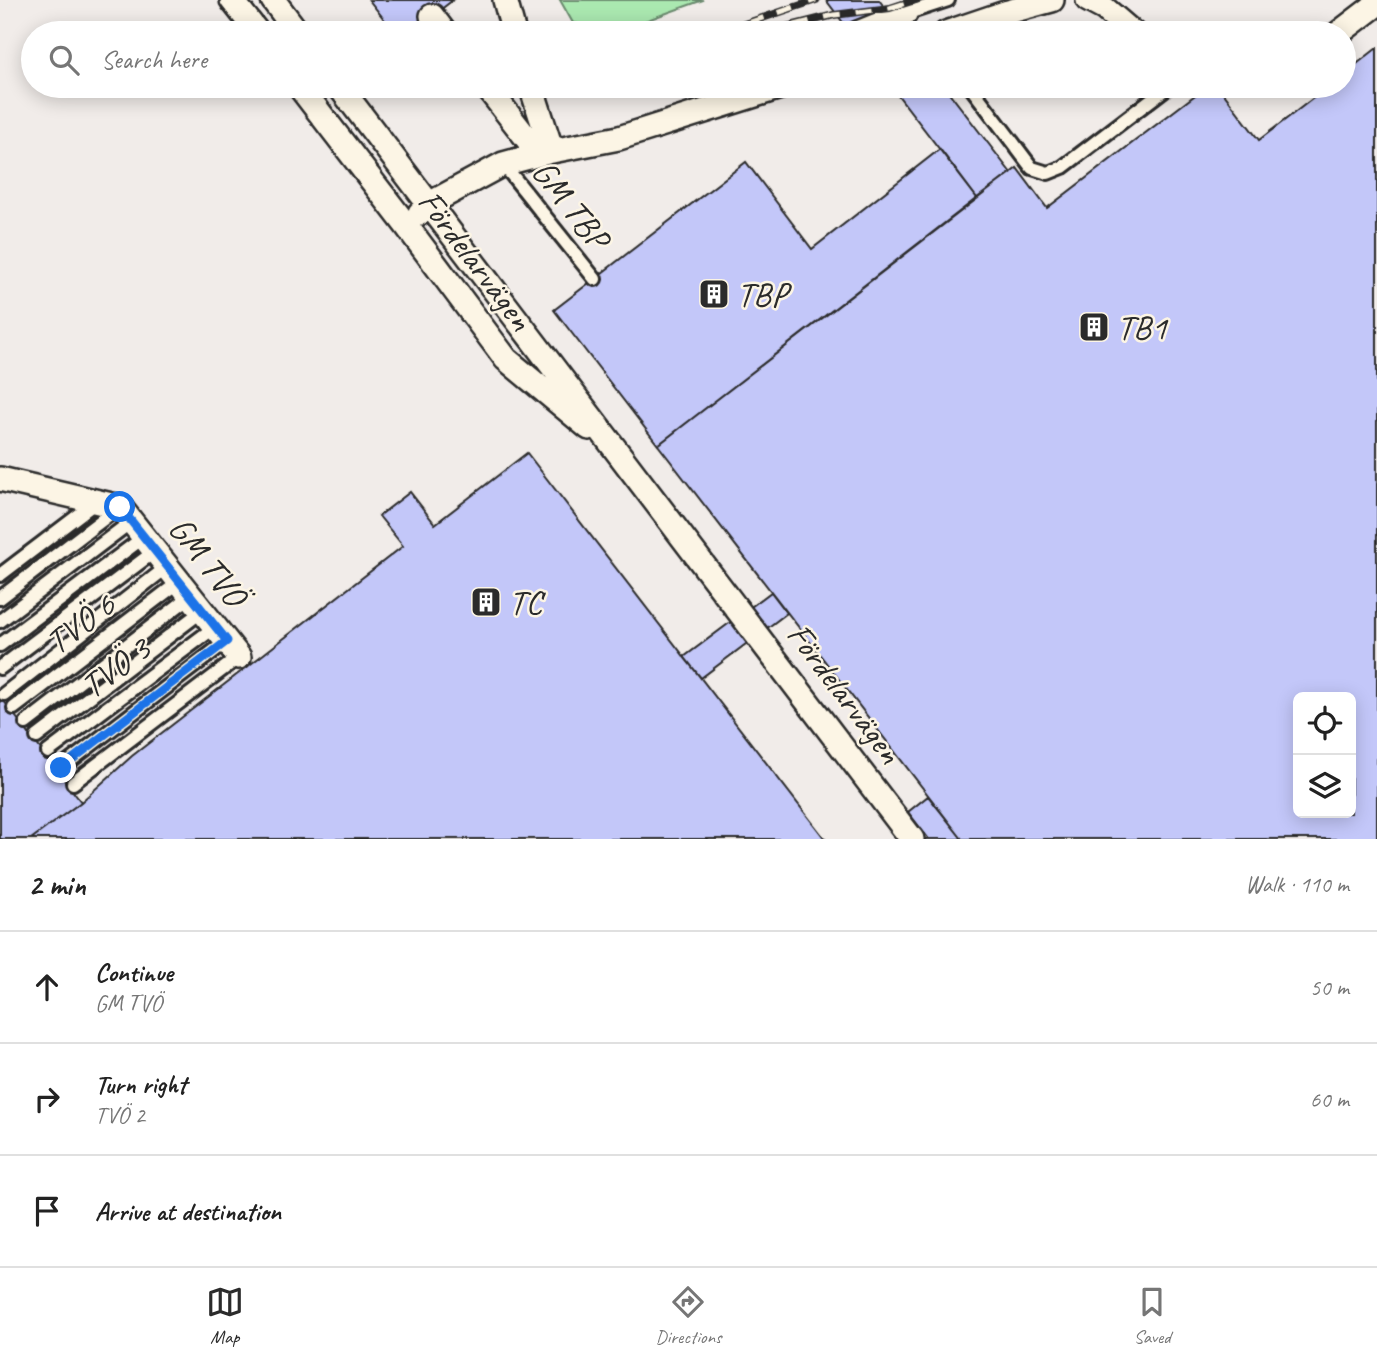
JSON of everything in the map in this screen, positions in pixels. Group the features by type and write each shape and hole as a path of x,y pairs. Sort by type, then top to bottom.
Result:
{"street":[{"path":"232,0 249,21"},
{"path":"273,0 289,21"},
{"path":"505,0 511,21"},
{"path":"981,21 1052,0"},
{"path":"1088,0 1119,21"},
{"path":"1356,23 1374,13"},
{"path":"888,21 905,14"},
{"name":"Fördelarvägen","path":"308,98 506,359 621,455"},
{"name":"Fördelarvägen","path":"348,98 912,839"},
{"path":"497,98 545,153"},
{"path":"534,98 545,153"},
{"path":"406,225 429,204 503,164 619,138 740,98"},
{"name":"GM TVÖ","path":"0,479 96,502 179,581"}],"lane":[{"path":"905,14 948,0"},
{"path":"979,98 1032,168 1048,173 1109,140 1157,98"},
{"name":"GM TBP","path":"503,164 594,279"},
{"path":"0,575 96,502"},
{"path":"0,598 179,581"},
{"path":"0,621 179,581"},
{"path":"0,645 179,581"},
{"path":"0,668 179,581"},
{"path":"4,694 179,581"},
{"path":"26,723 179,581"},
{"path":"37,737 179,581"},
{"path":"61,768 179,581"},
{"path":"73,783 179,581"},
{"name":"TVÖ 6","path":"14,708 179,581"},
{"name":"TVÖ 3","path":"48,752 179,581"}],"green space":[{"path":"560,0 703,0 645,21 572,21"}],"building":[{"path":"369,0 453,0 426,21 386,21"},
{"path":"826,0 879,0 895,21 842,21"},
{"name":"TB1","path":"1377,48 1377,839 962,839 658,445 1017,168 1047,208 1191,98 1227,98 1259,140 1313,98 1356,98 1356,65"},
{"path":"900,98 953,98 1011,173 977,198"},
{"name":"TBP","path":"940,149 977,198 658,445 554,310 746,162 812,249"},
{"name":"TC","path":"527,453 825,839 31,839 81,802 132,756 403,546 379,516 410,492 435,524"},
{"path":"771,592 787,613 701,678 684,657"},
{"path":"0,696 81,802 31,839 0,839"},
{"path":"928,796 962,839 926,839 928,838 908,812"}],"railway":[{"path":"754,21 816,0"},
{"path":"810,21 834,15 890,8 915,0"}],"place":[{"name":"TBP","path":"714,294"},
{"name":"TB1","path":"1094,327"},
{"name":"TC","path":"486,602"}],"route":[{"path":"61,768 227,641 120,507"}]}
